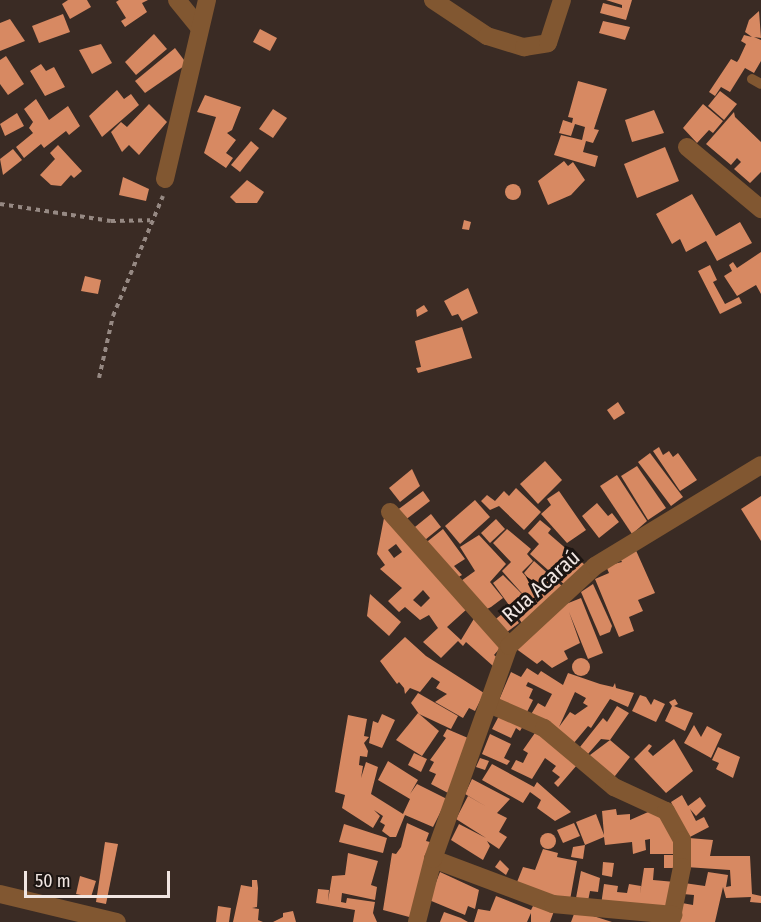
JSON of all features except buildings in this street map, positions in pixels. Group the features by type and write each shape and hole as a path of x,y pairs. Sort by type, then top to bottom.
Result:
{"street":[{"path":"177,0 198,26"},
{"path":"165,179 198,26 207,0"},
{"path":"433,0 487,36 524,47 548,43 562,0"},
{"path":"687,147 761,209"},
{"name":"Rua Acaraú","path":"417,922 433,859 509,646 595,566 761,465"},
{"path":"390,512 509,646"},
{"path":"433,859 553,904 672,919 682,867 682,840 666,811 614,787 544,728 489,704"},
{"path":"0,894 81,918 117,922"}],"path":[{"path":"99,378 113,316 150,220 163,198 165,179"},
{"path":"0,204 111,220 150,220"}]}
